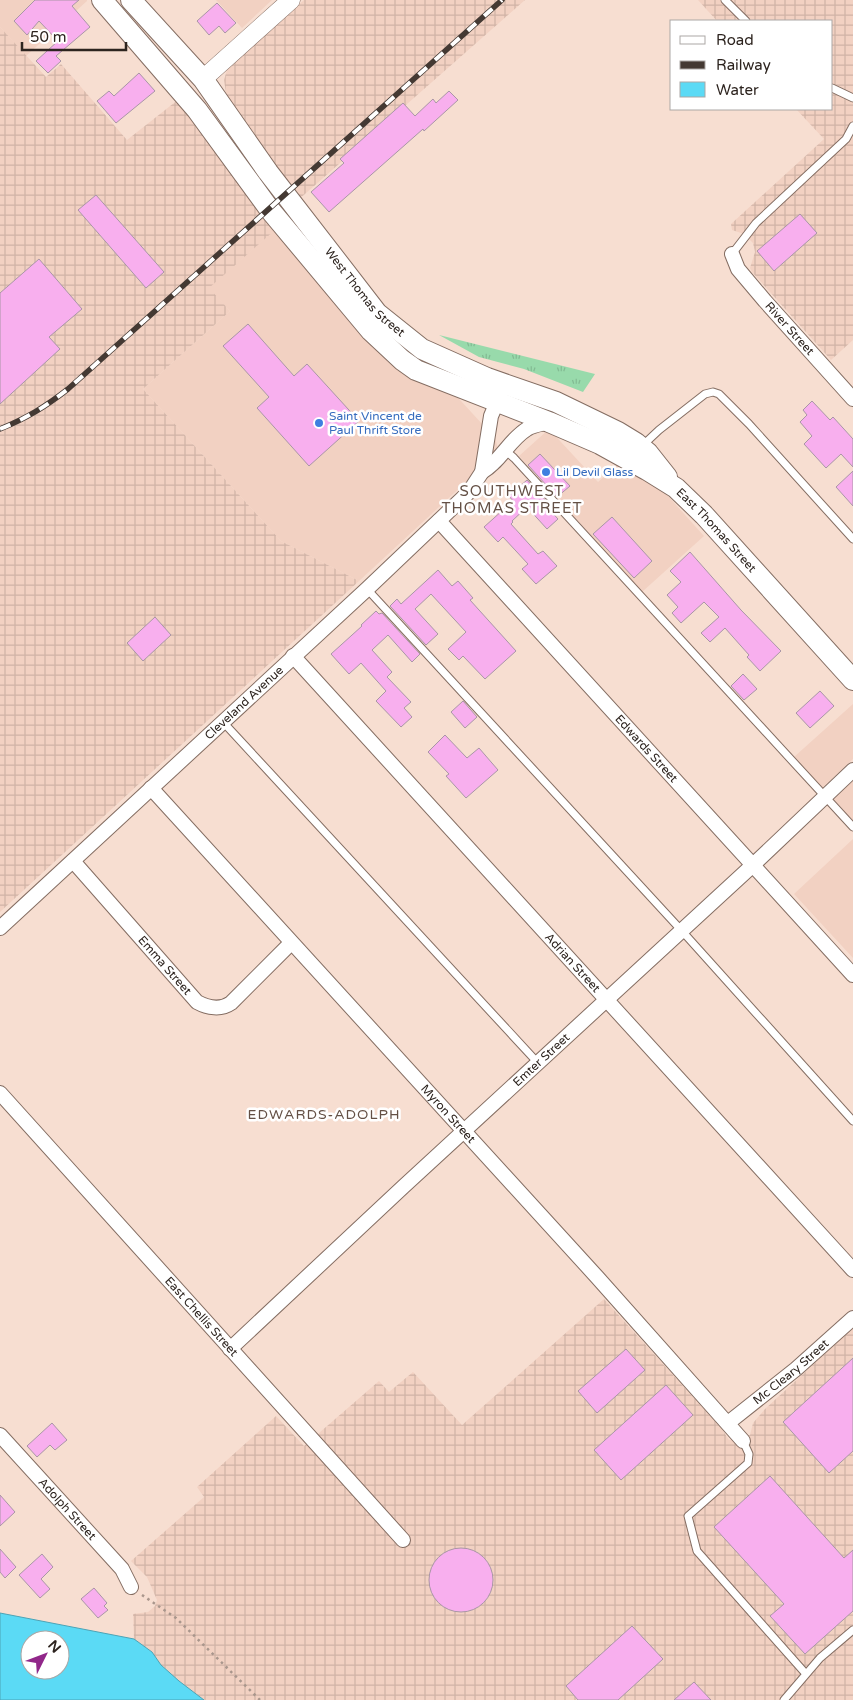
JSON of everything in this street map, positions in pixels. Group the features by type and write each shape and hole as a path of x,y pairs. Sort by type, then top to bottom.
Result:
{"main road":[{"name":"West Thomas Street","path":"102,0 198,110 270,210 371,331 402,360 416,370 550,422"},
{"name":"West Thomas Street","path":"136,2 203,79 268,172 377,313 422,349 487,378 541,396 572,409 618,432 641,447 653,458 676,488"},
{"path":"127,28 181,80 190,85 203,79"},
{"name":"East Thomas Street","path":"550,422 600,444 676,488 704,515 853,680"}],"street":[{"path":"203,79 291,0"},
{"name":"River Street","path":"732,254 738,269 853,399"},
{"name":"Cleveland Avenue","path":"0,928 367,589 469,492 482,472 491,416 506,384"},
{"name":"Cleveland Avenue","path":"482,472 490,467 518,436 529,427 550,422"},
{"name":"Edwards Street","path":"439,522 853,975"},
{"name":"Adrian Street","path":"293,656 853,1270"},
{"name":"Emter Street","path":"230,1349 753,865 853,770"},
{"name":"Myron Street","path":"151,788 743,1441"},
{"name":"Emma Street","path":"73,861 197,1002 204,1006 221,1007 232,1003 291,943"},
{"name":"East Chellis Street","path":"0,1093 403,1540"},
{"name":"Mc Cleary Street","path":"728,1423 796,1369 853,1318"},
{"name":"Adolph Street","path":"0,1434 122,1569 131,1587"}],"lane":[{"path":"725,0 745,20"},
{"path":"833,88 853,98"},
{"path":"732,254 756,223 846,139 853,126"},
{"path":"641,447 659,430 705,394 713,392 719,394 749,424 853,540"},
{"path":"506,451 853,827"},
{"path":"367,589 682,930 853,1121"},
{"path":"222,722 538,1063"},
{"path":"743,1441 749,1454 748,1463 688,1516 697,1550 806,1674"},
{"path":"784,1700 820,1658 853,1630"}],"path":[{"path":"131,1587 176,1618 260,1700"}],"shaded area":[{"path":"0,0 87,1 26,56 0,27"},
{"path":"216,0 272,0 242,28"},
{"path":"304,0 525,0 297,201 231,103 226,93 224,80 227,70 234,63"},
{"path":"698,0 853,0 853,340 831,360 752,272 750,268 755,252 753,243 744,234 732,230 731,224 824,139 797,110 833,110 833,20 716,20"},
{"path":"0,27 46,77 61,64 127,140 179,99 291,216 209,288 230,311 143,389 281,541 359,581 0,912"},
{"path":"291,216 495,438 497,445 492,458 359,581 281,541 143,389 230,311 208,288"},
{"path":"549,429 598,482 630,454 704,536 642,592 519,456"},
{"path":"853,704 853,759 822,788 794,757"},
{"path":"853,781 853,822 833,799"},
{"path":"853,839 853,958 794,894"},
{"path":"604,1299 721,1428 729,1440 750,1435 753,1423 765,1409 853,1328 853,1700 204,1700 179,1681 161,1665 152,1652 134,1639 133,1614 148,1612 155,1606 157,1600 147,1577 131,1561 204,1497 197,1487 276,1416 304,1446 379,1381 389,1392 413,1372 462,1425"}],"green space":[{"path":"439,335 595,374 583,392 524,369 479,357"}],"water":[{"path":"0,1613 134,1639 152,1652 161,1665 179,1681 204,1700 0,1700"}],"building":[{"path":"35,0 79,0 72,6 90,27 56,56 61,61 48,73 36,61 58,41 39,21 27,35 14,21"},
{"path":"217,3 236,23 225,33 219,26 209,35 197,21"},
{"path":"139,73 155,91 116,123 97,101 109,91 114,96"},
{"path":"449,91 458,100 329,212 311,192 344,163 340,159 403,103 415,116 433,99 436,103"},
{"path":"96,195 164,272 146,288 78,210"},
{"path":"800,214 817,233 774,271 757,251"},
{"path":"39,259 82,309 49,337 60,349 0,404 0,293"},
{"path":"248,324 294,376 307,364 359,421 309,466 257,408 269,397 223,346"},
{"path":"812,401 830,420 833,417 853,439 853,467 841,454 826,468 804,444 812,436 800,422 807,415 803,410"},
{"path":"540,454 570,486 557,497 528,465"},
{"path":"853,471 853,506 836,487"},
{"path":"527,480 550,505 547,507 558,519 547,529 527,507 512,521 511,524 538,554 543,551 557,566 536,584 522,569 528,564 503,537 498,542 484,527 513,501 509,496"},
{"path":"612,517 652,561 634,578 593,534"},
{"path":"690,552 741,610 781,651 760,671 747,657 749,655 725,628 710,642 701,633 719,617 704,602 681,623 672,613 678,607 667,595 681,582 670,571"},
{"path":"438,570 452,586 458,581 473,598 470,600 516,651 485,679 463,656 459,660 448,649 466,632 431,594 415,609 438,634 426,645 390,606 397,599 401,604"},
{"path":"376,611 379,614 382,613 420,654 412,662 388,635 372,650 392,672 387,677 411,702 404,708 412,717 401,727 376,701 386,691 361,663 349,674 331,654"},
{"path":"155,617 171,635 143,661 127,643"},
{"path":"743,674 757,689 744,700 731,686"},
{"path":"820,691 834,706 810,728 796,713"},
{"path":"463,701 477,717 465,728 451,712"},
{"path":"445,735 467,758 479,748 498,770 466,798 446,776 449,774 428,752"},
{"path":"626,1349 645,1370 597,1413 578,1391"},
{"path":"853,1358 853,1451 829,1473 783,1422"},
{"path":"666,1385 693,1415 621,1480 594,1450"},
{"path":"52,1423 67,1440 55,1450 50,1445 37,1457 27,1446"},
{"path":"770,1476 844,1558 853,1550 853,1611 805,1654 770,1616 784,1604 714,1527"},
{"path":"0,1495 15,1512 0,1526"},
{"path":"455,1548 467,1548 484,1557 491,1568 493,1580 491,1592 484,1603 467,1612 455,1612 443,1607 434,1598 429,1586 429,1574 434,1562 443,1553"},
{"path":"0,1549 16,1567 5,1578 0,1572"},
{"path":"42,1554 53,1567 41,1579 50,1589 40,1598 19,1575"},
{"path":"94,1588 107,1603 104,1606 108,1610 98,1618 81,1599"},
{"path":"632,1626 663,1659 618,1700 578,1700 566,1686"},
{"path":"694,1682 711,1700 674,1700"}],"railway":[{"path":"0,429 36,412 68,389 502,0"}],"place":[{"name":"Saint Vincent de Paul Thrift Store","path":"319,423"},
{"name":"Lil Devil Glass","path":"546,472"}],"district":[{"name":"SOUTHWEST THOMAS STREET","path":"512,500"},
{"name":"EDWARDS-ADOLPH","path":"324,1114"}]}
